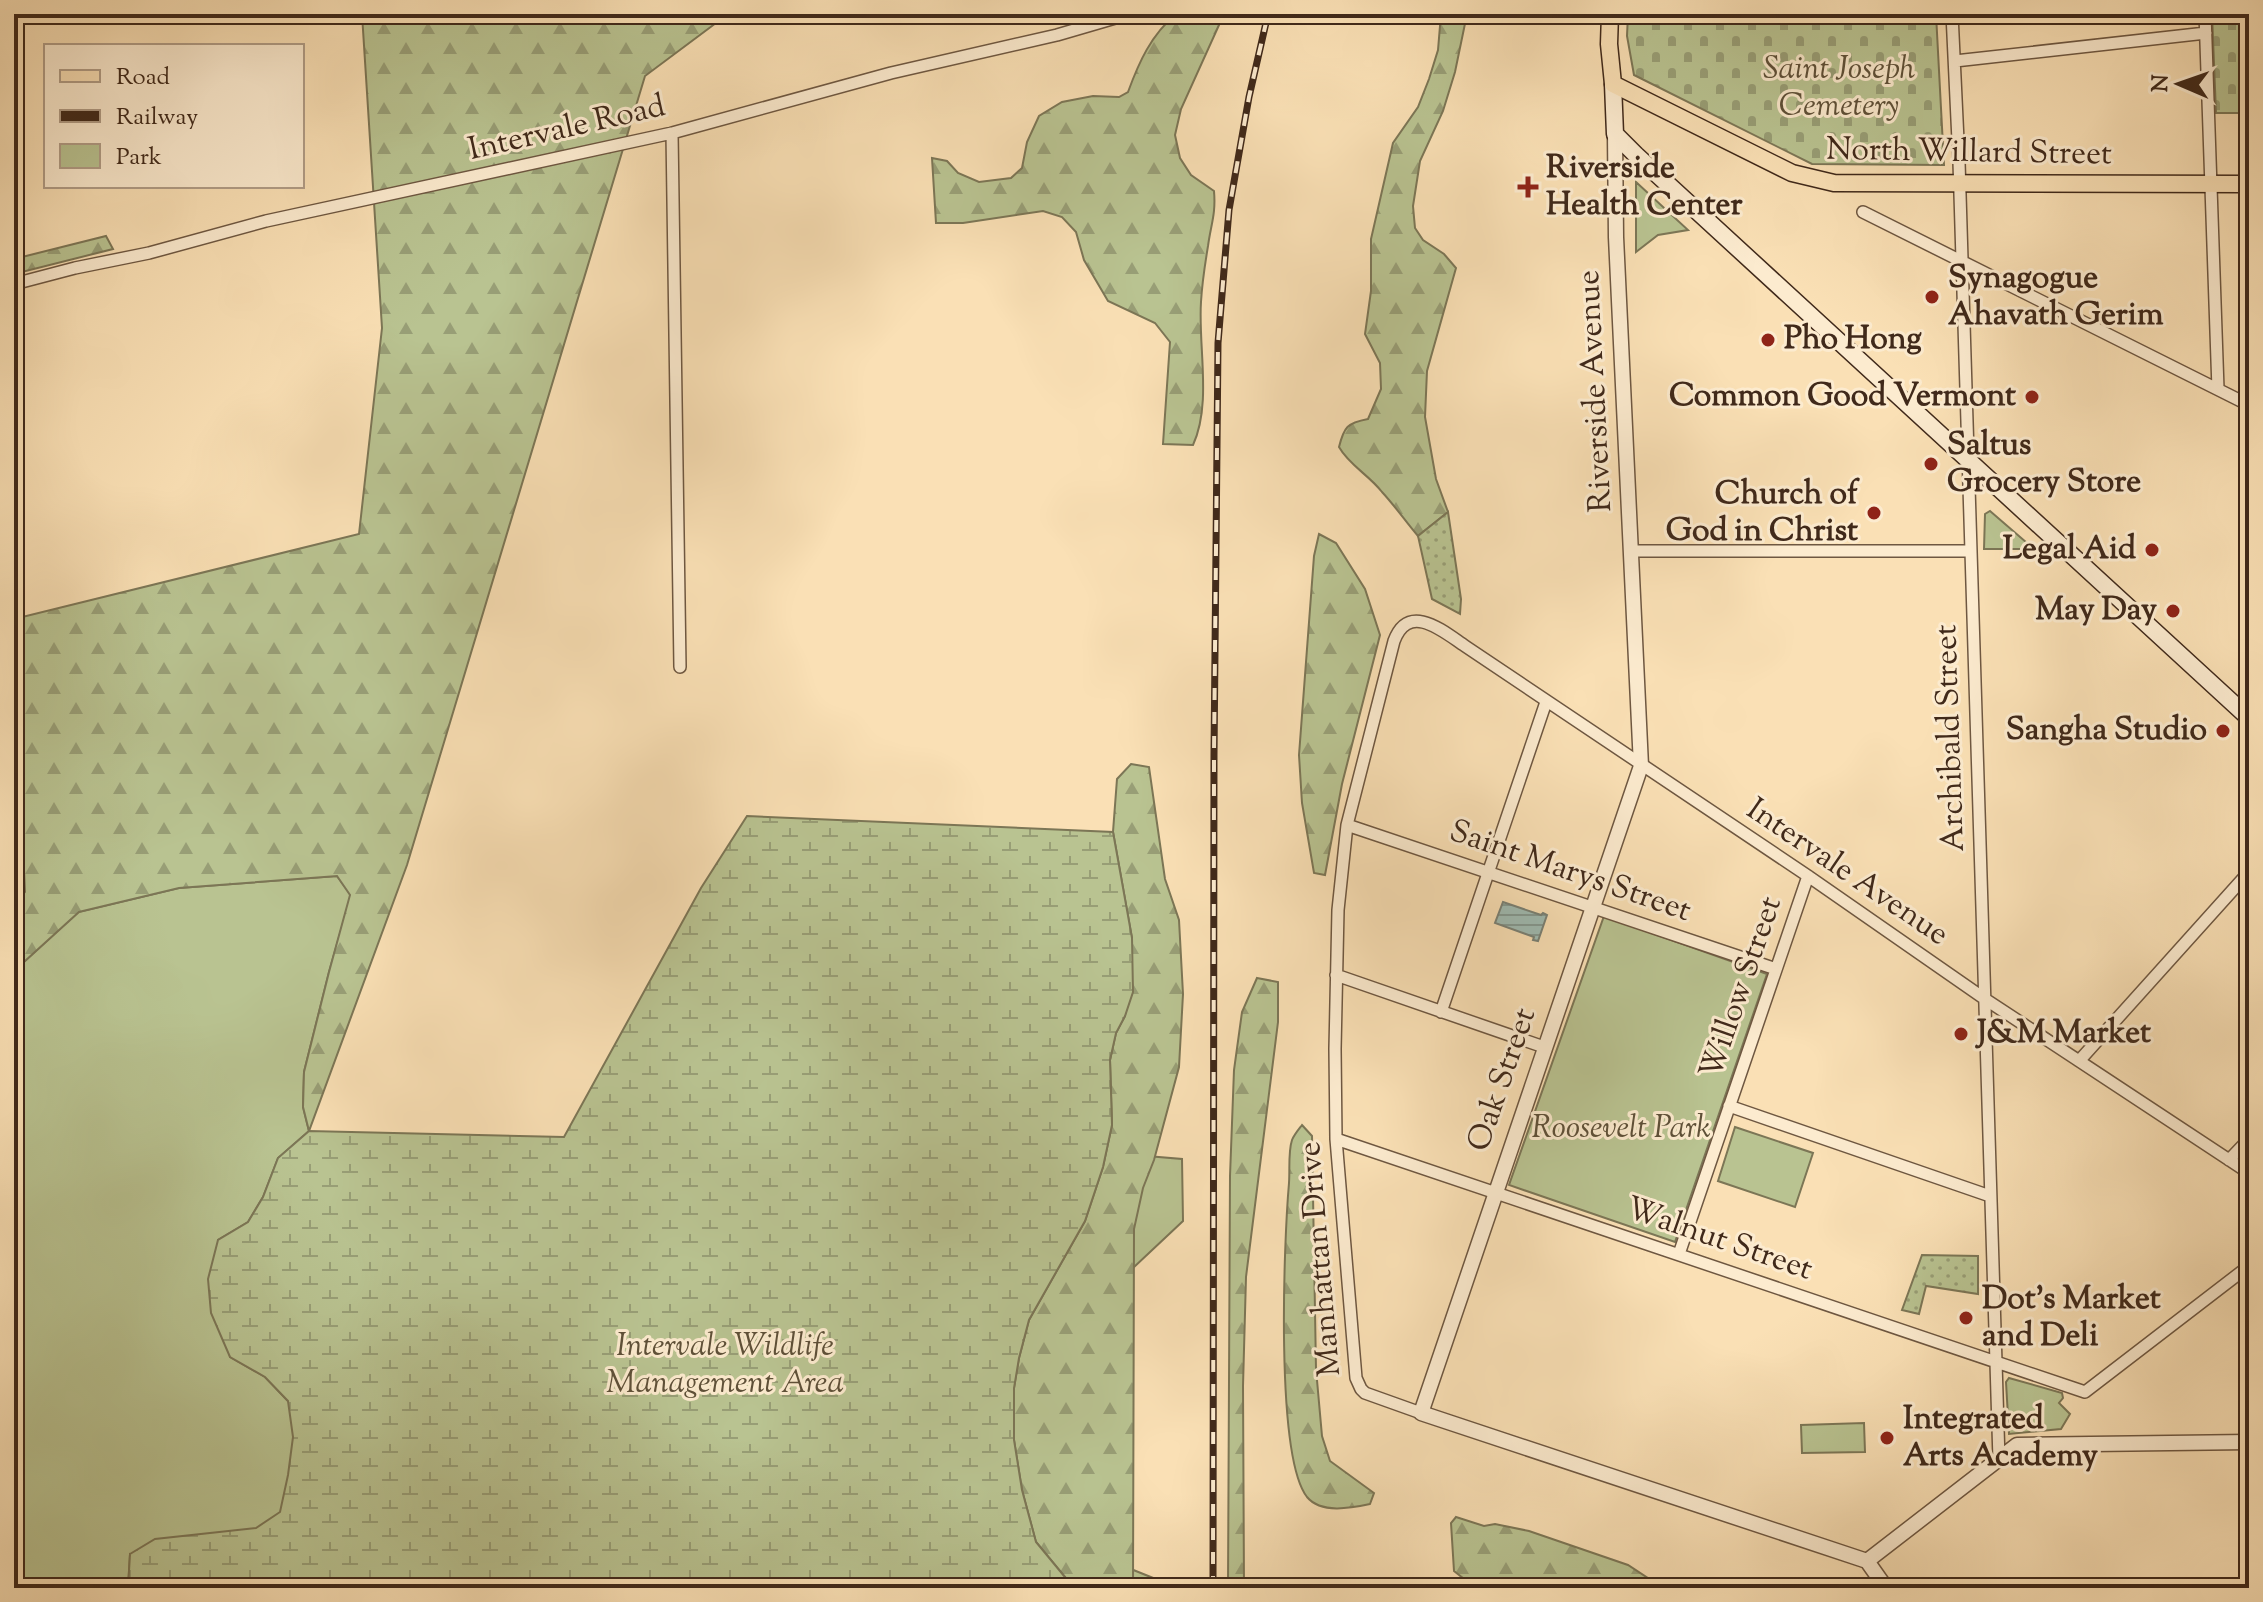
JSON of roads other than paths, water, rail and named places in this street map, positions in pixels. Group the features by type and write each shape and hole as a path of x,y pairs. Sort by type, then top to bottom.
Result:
{"main road":[{"name":"Riverside Avenue","path":"1610,14 1615,134"},
{"name":"North Willard Street","path":"1613,84 1776,166 1834,183 2249,184"},
{"path":"1615,134 2249,718"}],"street":[{"name":"Intervale Road","path":"14,284 149,253 266,221 672,133 891,73 1057,35 1129,14"},
{"name":"Archibald Street","path":"1952,14 1960,183 1999,1460"},
{"path":"2205,14 2218,389"},
{"path":"1955,61 2206,33"},
{"path":"672,133 680,667"},
{"name":"Riverside Avenue","path":"1615,134 1616,237 1641,766"},
{"path":"1863,212 2249,405"},
{"path":"1632,551 1970,551"},
{"name":"Intervale Avenue","path":"1414,621 1435,627 1808,876 1985,999 2249,1173"},
{"name":"Manhattan Drive","path":"1414,621 1404,626 1394,641 1347,825 1339,886 1336,1139 1356,1378 1365,1393 1867,1561"},
{"path":"1441,1012 1546,702"},
{"name":"Oak Street","path":"1421,1413 1641,766"},
{"name":"Saint Marys Street","path":"1347,825 1776,969"},
{"path":"2079,1061 2249,872"},
{"name":"Willow Street","path":"1679,1254 1808,876"},
{"path":"1336,975 1544,1047"},
{"path":"1729,1106 1990,1196"},
{"name":"Walnut Street","path":"1336,1139 2085,1392 2249,1266"},
{"path":"2229,1160 2249,1139"},
{"path":"1886,1588 1867,1561 2017,1445 2249,1442"}],"water":[{"path":"1503,902 1547,915 1538,941 1495,923"}],"railway":[{"path":"1213,1588 1218,343 1229,210 1249,97 1268,14"}],"place":[{"name":"Riverside Health Center","path":"1528,187"},
{"name":"Synagogue Ahavath Gerim","path":"1932,297"},
{"name":"Pho Hong","path":"1768,340"},
{"name":"Common Good Vermont","path":"2032,397"},
{"name":"Saltus Grocery Store","path":"1931,464"},
{"name":"Church of God in Christ","path":"1874,513"},
{"name":"Legal Aid","path":"2152,550"},
{"name":"May Day","path":"2173,611"},
{"name":"Sangha Studio","path":"2223,731"},
{"name":"J&M Market","path":"1961,1034"},
{"name":"Dot's Market and Deli","path":"1966,1318"},
{"name":"Integrated Arts Academy","path":"1887,1438"}],"park label":[{"name":"Saint Joseph Cemetery","path":"1839,88"},
{"name":"Roosevelt Park","path":"1621,1129"},
{"name":"Intervale Wildlife Management Area","path":"725,1366"}]}
